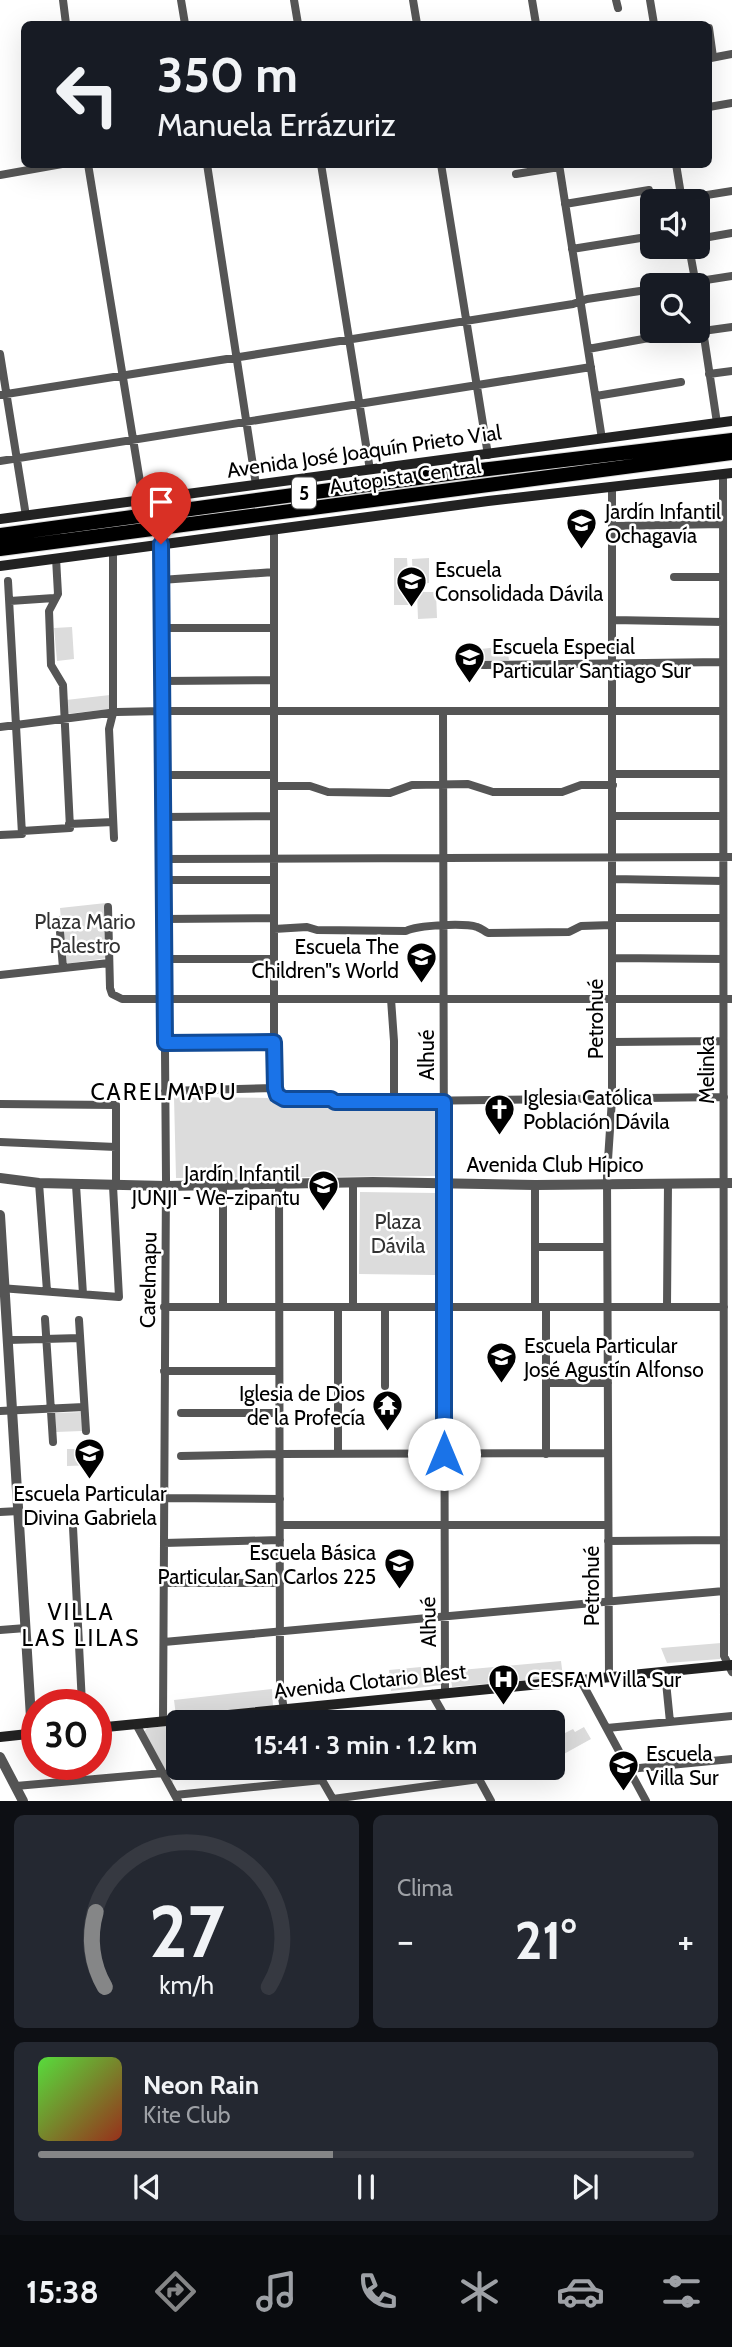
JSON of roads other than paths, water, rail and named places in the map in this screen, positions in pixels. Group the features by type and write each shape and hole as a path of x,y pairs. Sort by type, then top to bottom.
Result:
{"highway":[{"name":"Autopista Central","path":"1,543 20,532 732,440"},
{"name":"Autopista Central","path":"1,543 732,453"}],"main road":[{"name":"Avenida José Joaquín Prieto Vial","path":"0,519 732,421"},
{"path":"0,566 727,473"},
{"name":"Avenida Clotario Blest","path":"112,1726 665,1672 731,1668"},
{"path":"0,1737 21,1735"}],"street":[{"path":"63,0 66,21"},
{"path":"181,0 184,21"},
{"path":"295,0 298,21"},
{"path":"413,0 416,21"},
{"path":"532,0 536,21"},
{"path":"650,0 654,21"},
{"path":"712,58 732,54"},
{"path":"712,106 732,103"},
{"path":"0,175 39,168"},
{"path":"89,168 143,500"},
{"path":"208,168 256,485"},
{"path":"322,168 370,470"},
{"path":"442,168 488,454"},
{"path":"516,174 548,168"},
{"path":"559,168 602,439"},
{"path":"677,168 680,189"},
{"path":"710,195 732,191"},
{"path":"565,204 640,192"},
{"path":"710,237 732,233"},
{"path":"572,249 640,238"},
{"path":"710,280 732,276"},
{"path":"3,394 640,291"},
{"path":"710,330 732,327"},
{"path":"588,349 640,340"},
{"path":"705,343 717,424"},
{"path":"0,354 3,394 26,516"},
{"path":"0,461 591,367"},
{"path":"709,374 732,371"},
{"path":"596,396 681,382"},
{"name":"Melinka","path":"727,473 723,524 723,816 728,857 723,881 723,959 728,999 723,1041 728,1183 724,1307 724,1656 731,1668"},
{"name":"Petrohué","path":"609,1678 607,1183 612,1099 612,487"},
{"path":"612,526 723,524"},
{"path":"274,529 274,1042 277,1095 284,1099 331,1099 335,1102 444,1102 612,1099 726,1093"},
{"name":"Carelmapu","path":"161,544 166,1186 163,1721"},
{"path":"113,551 113,713 109,729 114,838"},
{"path":"56,558 58,594 49,611 51,665 63,685 70,826"},
{"path":"161,580 274,572"},
{"path":"674,577 723,577"},
{"path":"8,581 22,832"},
{"path":"10,601 54,598"},
{"path":"0,620 11,620"},
{"path":"612,620 723,622"},
{"path":"161,628 274,628"},
{"path":"483,665 723,662"},
{"path":"162,681 274,680"},
{"path":"0,727 113,713 162,711 723,711"},
{"name":"Alhué","path":"443,711 445,1693"},
{"path":"612,774 723,774"},
{"path":"163,775 274,775"},
{"path":"274,786 310,786 328,792 390,793 410,785 471,785 493,792 565,791 581,785 612,785"},
{"path":"163,817 274,816"},
{"path":"612,816 723,816"},
{"path":"0,835 113,822"},
{"path":"163,859 728,857"},
{"path":"612,879 723,881"},
{"path":"164,880 274,880"},
{"path":"108,907 110,988 116,998 728,999"},
{"path":"164,919 274,918"},
{"path":"274,929 307,927 317,930 407,931 415,926 444,926 476,927 488,933 572,932 581,926 612,921 723,918"},
{"path":"59,920 63,968"},
{"path":"612,958 723,959"},
{"path":"164,959 274,959"},
{"path":"0,975 109,963"},
{"path":"391,999 394,1102"},
{"path":"612,1042 723,1041"},
{"path":"165,1043 274,1042"},
{"path":"165,1091 275,1088"},
{"path":"0,1104 116,1105 114,1186 119,1297 3,1288"},
{"path":"0,1142 116,1147"},
{"name":"Avenida Club Hípico","path":"0,1178 39,1183 114,1186 728,1183"},
{"path":"39,1183 47,1291"},
{"path":"353,1183 353,1307"},
{"path":"667,1307 668,1183"},
{"path":"279,1184 280,1632 281,1696 284,1709"},
{"path":"76,1185 83,1294"},
{"path":"223,1185 223,1307"},
{"path":"535,1185 535,1307"},
{"path":"0,1215 31,1689"},
{"path":"535,1245 607,1245"},
{"path":"164,1307 724,1307"},
{"path":"338,1307 338,1454"},
{"path":"385,1386 386,1307"},
{"path":"546,1307 546,1454"},
{"path":"46,1320 53,1442"},
{"path":"79,1320 86,1431"},
{"path":"8,1340 80,1338"},
{"path":"164,1371 279,1371"},
{"path":"546,1383 608,1383"},
{"path":"0,1411 85,1407"},
{"path":"181,1413 279,1413"},
{"path":"181,1456 608,1453"},
{"path":"164,1498 280,1499"},
{"path":"0,1512 19,1511"},
{"path":"280,1525 608,1525"},
{"path":"73,1527 81,1689"},
{"path":"164,1543 280,1540"},
{"path":"608,1541 724,1540"},
{"path":"164,1583 280,1584"},
{"path":"164,1643 724,1591"},
{"path":"0,1630 26,1628"},
{"path":"665,1672 670,1722"},
{"path":"582,1681 646,1801"},
{"path":"432,1694 441,1710"},
{"path":"607,1728 732,1716"},
{"path":"136,1724 176,1798 322,1780 333,1800 472,1780"},
{"path":"0,1757 23,1801"},
{"path":"629,1769 732,1759"},
{"path":"16,1786 163,1773"},
{"path":"480,1780 491,1801"}],"place":[{"name":"Jardín Infantil Ochagavía","path":"582,550"},
{"name":"Escuela Consolidada Dávila","path":"412,608"},
{"name":"Escuela Especial Particular Santiago Sur","path":"469,685"},
{"name":"Escuela The Children\"s World","path":"422,985"},
{"name":"Iglesia Católica Población Dávila","path":"500,1136"},
{"name":"Jardín Infantil JUNJI - We-zipantu","path":"323,1212"},
{"name":"Escuela Particular José Agustín Alfonso","path":"501,1384"},
{"name":"Iglesia de Dios de la Profecía","path":"388,1432"},
{"name":"Escuela Particular Divina Gabriela","path":"90,1480"},
{"name":"Escuela Básica Particular San Carlos 225","path":"399,1591"},
{"name":"CESFAM Villa Sur","path":"504,1706"},
{"name":"Escuela Villa Sur","path":"623,1792"}],"district":[{"name":"CARELMAPU","path":"164,1092"},
{"name":"VILLA LAS LILAS","path":"81,1625"}],"park label":[{"name":"Plaza Mario Palestro","path":"85,933"},
{"name":"Plaza Dávila","path":"398,1233"}]}
